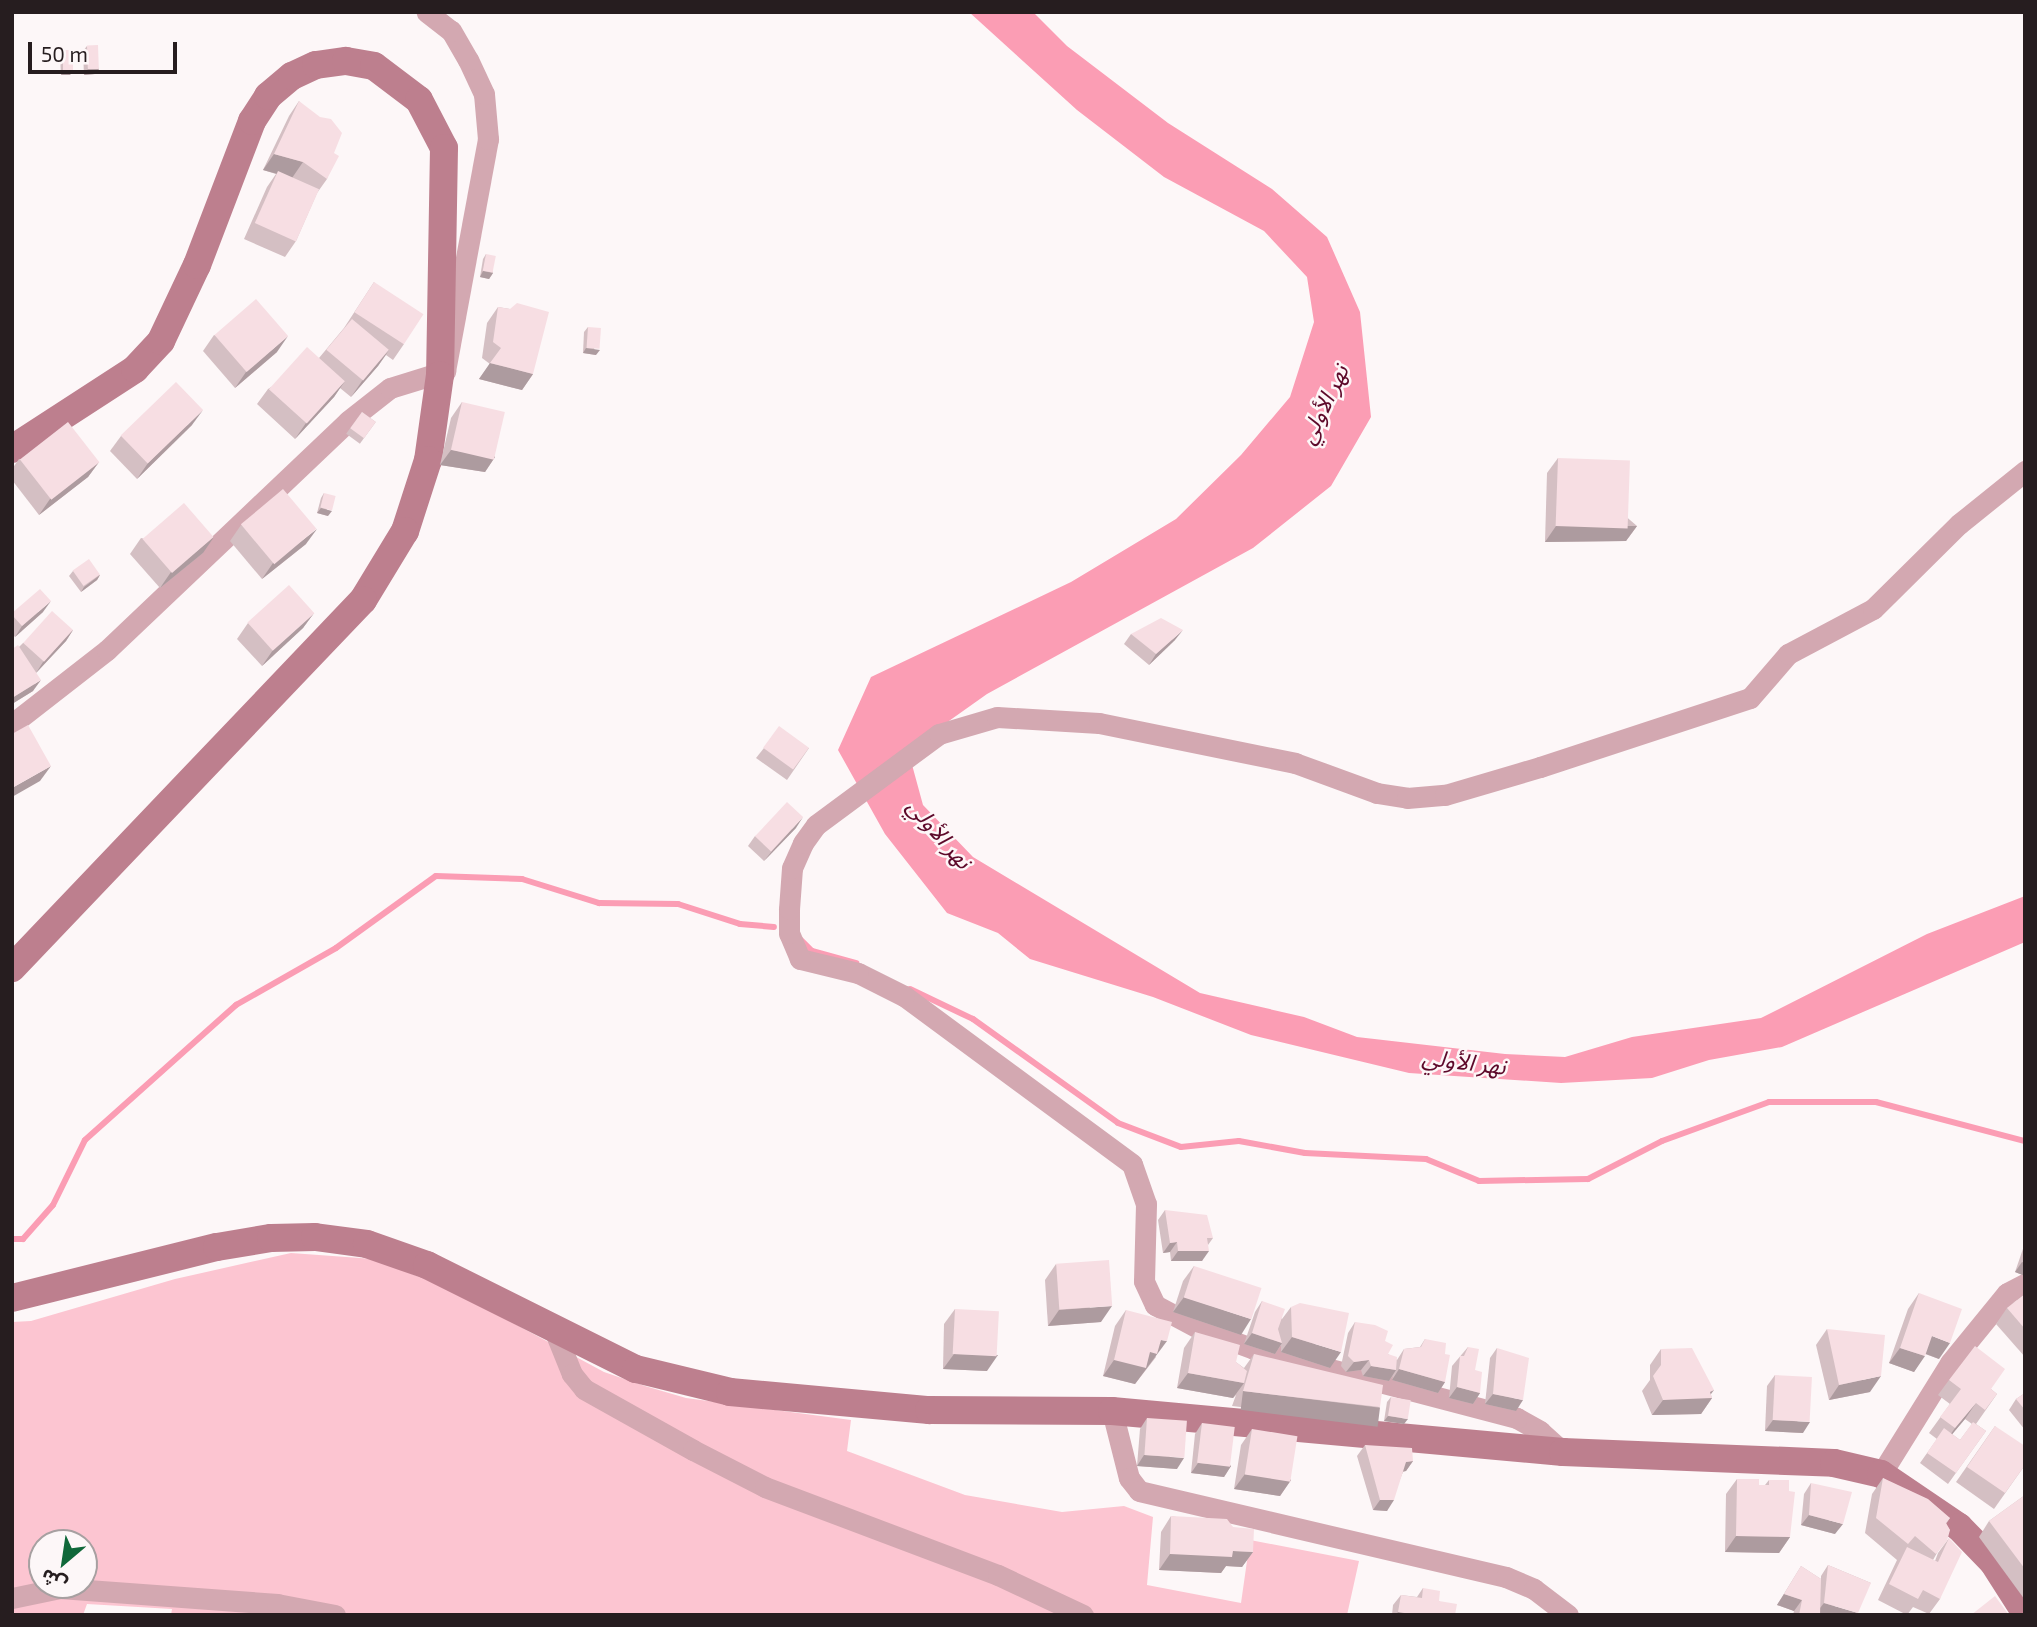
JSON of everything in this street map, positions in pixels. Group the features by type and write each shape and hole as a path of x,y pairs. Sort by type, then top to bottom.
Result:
{"main road":[{"path":"12,449 37,436 150,356 170,326 252,121 268,96 292,76 316,65 346,61 374,66 419,100 435,123 444,148 440,375 419,496 378,580 12,968"},
{"path":"12,1298 217,1247 271,1238 315,1237 367,1244 427,1265 555,1332 636,1369 730,1392 929,1410 1112,1411 1563,1452 1835,1463 1881,1474 1958,1527 1993,1562 2025,1612"}],"street":[{"path":"12,724 107,650 348,421 390,388 440,375 449,365 488,139 484,94 468,60 451,31 427,12"},
{"path":"1563,1452 1540,1431 1517,1418 1254,1349 1200,1329 1155,1305 1144,1281 1146,1204 1132,1164 904,996 858,973 800,959 789,933 792,868 809,834 835,811 939,734 997,717 1099,723 1295,763 1377,793 1407,798 1445,795 1750,698 1788,654 1873,608 1959,524 2025,471"},
{"path":"1881,1474 1950,1363 2007,1293 2025,1284"},
{"path":"555,1332 572,1374 584,1389 693,1450 765,1487 998,1575 1083,1615"},
{"path":"1112,1411 1129,1478 1139,1491 1506,1577 1534,1589 1568,1615"},
{"path":"12,1598 74,1589 277,1604 335,1615"}],"shaded area":[{"path":"291,1253 374,1259 450,1289 604,1372 645,1386 686,1398 851,1420 847,1451 965,1495 1062,1512 1124,1506 1153,1517 1147,1585 1241,1603 1250,1540 1359,1561 1347,1615 171,1615 172,1609 87,1604 83,1615 12,1615 12,1322 31,1321 175,1279"}],"water":[{"name":"نهر الأولي","path":"969,12 1033,12 1067,46 1168,123 1272,189 1327,237 1360,312 1371,417 1331,486 1253,548 987,694 908,750 923,805 973,857 1200,993 1304,1017 1357,1037 1505,1054 1565,1057 1632,1037 1761,1018 1927,934 2025,896 2025,942 1782,1047 1709,1060 1652,1078 1561,1083 1409,1073 1251,1035 1153,997 1030,959 998,933 947,913 885,834 838,750 871,677 1071,582 1176,519 1241,455 1290,397 1314,322 1307,277 1264,231 1164,177 1077,110"}],"building":[{"path":"87,45 98,45 99,69 88,69"},
{"path":"63,50 73,50 73,70 63,70"},
{"path":"299,101 320,117 331,119 342,133 334,153 339,156 327,179 303,162 274,154"},
{"path":"278,171 319,189 296,241 255,223"},
{"path":"486,254 496,256 493,273 483,271"},
{"path":"374,282 423,314 404,344 354,312"},
{"path":"256,299 288,336 247,372 214,335"},
{"path":"517,303 549,312 533,374 490,363 501,348 493,342 498,307 510,309"},
{"path":"352,319 389,350 363,380 326,350"},
{"path":"588,327 601,328 600,349 587,348"},
{"path":"307,347 345,381 307,423 269,389"},
{"path":"176,382 203,410 148,464 121,435"},
{"path":"462,402 505,412 494,460 451,450"},
{"path":"362,412 376,422 364,438 350,428"},
{"path":"68,422 99,462 51,500 20,460"},
{"path":"1558,458 1630,461 1628,528 1556,526"},
{"path":"283,489 316,529 274,564 241,524"},
{"path":"324,493 336,496 332,510 320,508"},
{"path":"184,503 214,537 172,573 142,539"},
{"path":"89,559 100,575 84,586 73,570"},
{"path":"289,585 314,613 273,651 247,622"},
{"path":"40,589 51,601 22,626 12,613"},
{"path":"52,611 73,630 44,662 23,643"},
{"path":"1161,618 1183,630 1156,654 1131,634"},
{"path":"18,645 41,680 12,698 12,649"},
{"path":"28,725 51,766 12,788 12,734"},
{"path":"779,726 809,748 793,770 763,748"},
{"path":"787,802 803,817 771,851 755,836"},
{"path":"1165,1210 1207,1215 1213,1238 1207,1238 1209,1251 1178,1251 1177,1242 1170,1243"},
{"path":"1109,1260 1112,1306 1059,1310 1056,1264"},
{"path":"1194,1266 1262,1288 1251,1319 1184,1297"},
{"path":"1919,1293 1962,1309 1950,1343 1932,1336 1925,1356 1900,1348"},
{"path":"2025,1294 2025,1329 2007,1308"},
{"path":"1262,1301 1285,1309 1278,1329 1282,1343 1252,1333"},
{"path":"1300,1303 1349,1313 1341,1352 1292,1337 1291,1307"},
{"path":"955,1309 999,1311 997,1356 953,1354"},
{"path":"1126,1310 1172,1322 1167,1341 1161,1340 1157,1354 1150,1352 1146,1368 1114,1360"},
{"path":"1355,1322 1375,1325 1388,1331 1385,1341 1393,1345 1388,1354 1397,1357 1396,1370 1371,1366 1369,1360 1354,1362 1348,1356"},
{"path":"1827,1329 1885,1335 1881,1376 1839,1385"},
{"path":"1195,1332 1240,1345 1236,1362 1247,1371 1244,1383 1188,1373"},
{"path":"1425,1339 1446,1343 1445,1354 1450,1355 1445,1382 1399,1369 1404,1349 1421,1347"},
{"path":"1975,1346 2005,1369 1991,1389 1997,1394 1985,1410 1976,1403 1955,1428 1940,1417 1961,1389 1949,1380"},
{"path":"1468,1347 1479,1349 1475,1370 1482,1372 1480,1393 1457,1387 1460,1356 1464,1356"},
{"path":"1497,1348 1529,1358 1523,1400 1493,1394"},
{"path":"1692,1348 1714,1390 1710,1392 1712,1398 1663,1400 1653,1376 1661,1365 1661,1349"},
{"path":"1254,1354 1383,1385 1380,1407 1243,1391"},
{"path":"1775,1375 1812,1377 1810,1422 1773,1420"},
{"path":"2025,1393 2025,1410 2016,1399"},
{"path":"1391,1397 1411,1400 1408,1419 1388,1416"},
{"path":"1147,1418 1187,1421 1184,1458 1144,1455"},
{"path":"1973,1422 1986,1431 1956,1473 1927,1453 1944,1428 1960,1440"},
{"path":"1202,1423 1235,1427 1230,1467 1197,1463"},
{"path":"1995,1426 2025,1446 2025,1465 2005,1493 1967,1467"},
{"path":"1252,1429 1297,1436 1290,1482 1245,1474"},
{"path":"1365,1445 1412,1448 1413,1461 1406,1462 1394,1500 1380,1500"},
{"path":"1883,1478 1928,1499 1950,1518 1946,1523 1950,1530 1947,1541 1936,1554 1915,1536 1908,1544 1876,1518"},
{"path":"1737,1479 1759,1479 1759,1485 1769,1485 1769,1480 1789,1480 1789,1491 1795,1492 1790,1537 1736,1536"},
{"path":"1811,1483 1852,1492 1843,1524 1809,1515"},
{"path":"2025,1495 2025,1569 1989,1521"},
{"path":"1171,1516 1227,1519 1233,1527 1254,1529 1253,1552 1233,1551 1232,1557 1170,1554"},
{"path":"1949,1538 1962,1552 1940,1599 1923,1590 1918,1599 1889,1584 1907,1547 1938,1562"},
{"path":"1828,1565 1871,1583 1858,1613 1824,1603"},
{"path":"1801,1566 1821,1579 1820,1615 1799,1615 1802,1600 1784,1594"},
{"path":"1423,1588 1440,1591 1439,1601 1457,1604 1455,1615 1398,1612 1401,1595 1422,1598"},
{"path":"1995,1596 2009,1615 1971,1615"}],"waterway":[{"path":"12,1239 23,1239 53,1205 85,1140 236,1005 336,948 436,876 522,879 599,903 678,904 740,924 774,927"},
{"path":"800,939 812,951 856,963"},
{"path":"910,989 973,1019 1118,1123 1181,1147 1239,1141 1305,1153 1426,1159 1479,1181 1588,1179 1662,1141 1769,1102 1876,1102 2025,1141"}]}
